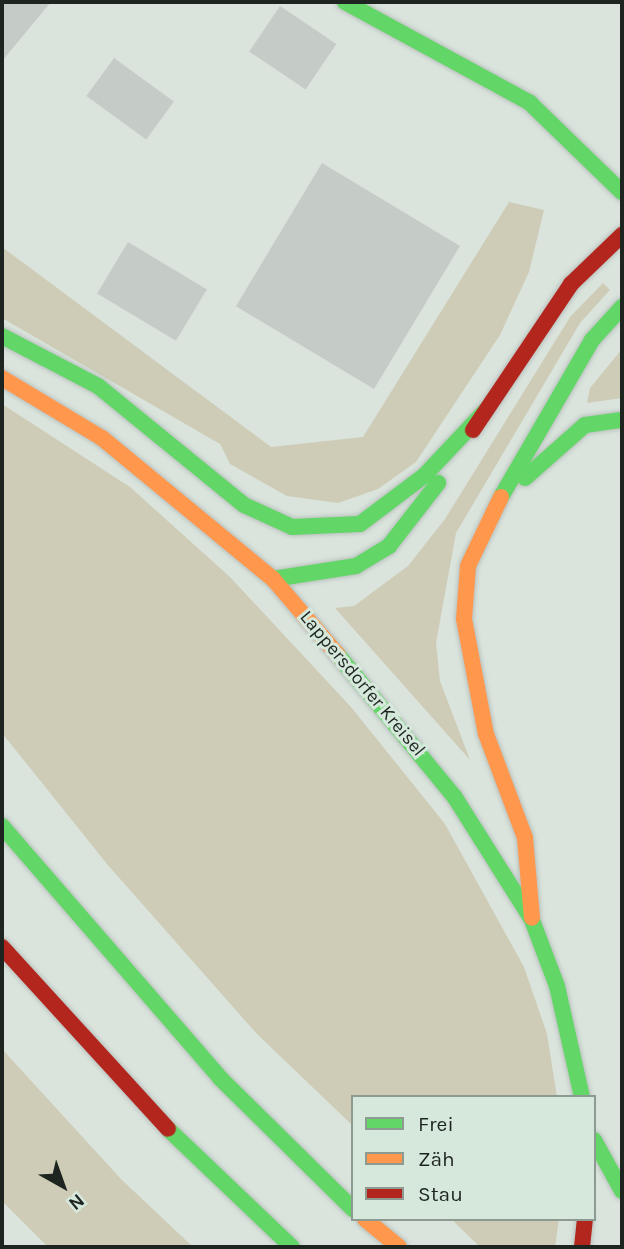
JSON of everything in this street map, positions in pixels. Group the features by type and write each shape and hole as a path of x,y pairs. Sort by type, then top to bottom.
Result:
{"main road":[{"path":"345,2 530,103 622,192"},
{"path":"273,579 317,577 356,566 389,546 423,506 571,284 622,235"},
{"path":"532,920 526,838 486,734 464,619 468,566 486,525 592,341 622,307"},
{"path":"2,336 98,386 244,505 292,527 360,524 424,476 486,410"},
{"name":"Lappersdorfer Kreisel","path":"2,378 102,438 273,579 454,796 532,920 557,986 582,1095"},
{"path":"486,525 553,448 584,425 622,420"},
{"path":"2,826 220,1078 351,1207"},
{"path":"2,947 165,1126 292,1247"},
{"path":"596,1144 622,1191"},
{"path":"367,1221 399,1247"},
{"path":"582,1247 585,1221"}],"shaded area":[{"path":"509,202 544,210 529,272 500,335 416,462 378,489 338,503 287,496 230,464 220,444 2,318 2,247 271,447 363,437"},
{"path":"603,283 610,290 580,323 456,533 436,643 440,681 470,760 335,608 354,606 408,566 445,519 570,317"},
{"path":"622,349 622,398 587,403 590,388"},
{"path":"2,404 130,487 230,577 351,707 445,824 524,967 547,1034 557,1095 351,1095 351,1124 256,1033 107,864 2,733"},
{"path":"2,1049 121,1179 193,1247 48,1247 2,1201"},
{"path":"453,1221 559,1221 555,1247 480,1247"}],"building":[{"path":"2,2 51,2 2,61"},
{"path":"280,6 336,44 306,90 249,52"},
{"path":"114,58 174,101 146,140 86,96"},
{"path":"322,163 460,246 374,389 236,306"},
{"path":"128,242 207,289 176,341 97,293"}],"traffic: fast":[{"path":"345,2 530,103 622,192"},
{"path":"501,497 592,340 622,307"},
{"path":"2,336 98,386 244,505 292,527 360,524 424,476 486,410"},
{"path":"525,478 585,425 622,420"},
{"path":"273,579 356,566 389,546 438,483"},
{"path":"338,655 454,796 532,920 557,986 582,1095"},
{"path":"2,826 220,1078 351,1207"},
{"path":"168,1129 292,1247"},
{"path":"596,1144 622,1191"}],"traffic: slow":[{"path":"2,378 102,438 273,579 338,655"},
{"path":"501,497 468,566 464,619 486,734 525,838 532,918"},
{"path":"367,1221 399,1247"}],"traffic: jam":[{"path":"473,430 571,284 622,235"},
{"path":"2,947 168,1129"},
{"path":"582,1247 585,1221"}]}
